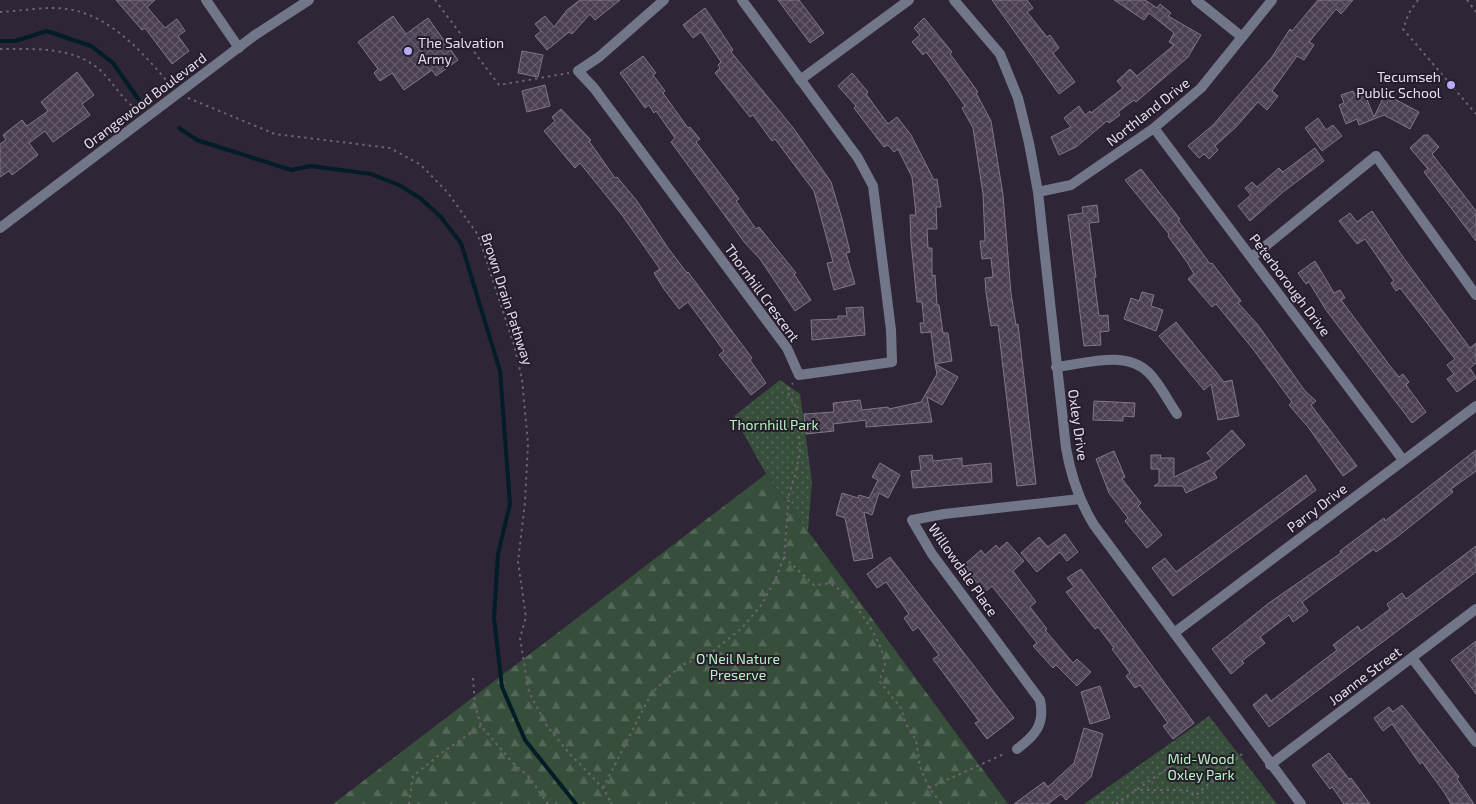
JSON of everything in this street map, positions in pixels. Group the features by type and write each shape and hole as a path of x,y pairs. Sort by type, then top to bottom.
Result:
{"street":[{"path":"206,0 239,48"},
{"name":"Orangewood Boulevard","path":"0,228 239,48 309,0"},
{"path":"578,71 599,57 664,0"},
{"path":"742,0 858,158 874,186 891,330 892,362 799,376"},
{"path":"800,80 909,0"},
{"name":"Oxley Drive","path":"954,0 1000,54 1018,98 1030,143 1038,192 1066,448 1071,474 1080,499 1094,525 1233,711 1270,765 1301,804"},
{"path":"1196,0 1242,36"},
{"name":"Northland Drive","path":"1038,192 1071,185 1154,128 1201,88 1272,0"},
{"name":"Thornhill Crescent","path":"578,71 594,88 787,348 799,376"},
{"name":"Peterborough Drive","path":"1154,128 1403,460"},
{"path":"1252,257 1376,156 1476,295"},
{"path":"1056,367 1127,359 1140,365 1150,373 1177,414"},
{"name":"Parry Drive","path":"1174,632 1476,406"},
{"name":"Willowdale Place","path":"1017,749 1032,738 1038,730 1042,720 1040,700 932,554 912,520 944,514 1080,499"},
{"name":"Joanne Street","path":"1270,765 1476,609"},
{"path":"1412,658 1476,742"}],"path":[{"path":"435,0 500,86 578,71"},
{"path":"1418,0 1409,13 1402,29 1476,114"},
{"path":"1467,0 1476,12"},
{"name":"Brown Drain Pathway","path":"0,12 72,9 99,19 138,49 178,94 275,134 390,148 422,165 448,193 478,235 514,344 522,379 528,444 525,502 518,562 526,618 520,638 529,692 547,726 569,754 603,788 612,804"},
{"path":"0,49 53,51 79,57 97,67 132,107 148,116"},
{"path":"603,788 651,694 680,666 712,652 742,630 762,604 784,557 788,494 796,472 800,451 797,409 787,391 799,376"},
{"path":"784,557 814,585 829,584 843,593 859,610 878,644 885,664 879,681 902,708 906,724 916,740 920,767 929,788 942,804"},
{"path":"473,678 475,705 481,726 513,763 529,777 548,804"},
{"path":"409,804 413,776 443,752 481,726"},
{"path":"929,788 1017,749"},
{"path":"1134,790 1186,790 1196,796 1242,754"},
{"path":"1116,804 1181,759"}],"green space":[{"name":"Thornhill Park","path":"780,380 800,394 812,482 808,531 766,474 734,416"},
{"name":"O'Neil Nature Preserve","path":"766,474 1008,804 333,804"},
{"name":"Mid-Wood Oxley Park","path":"1209,716 1277,804 1084,804"}],"building":[{"path":"116,0 155,0 147,7 165,28 177,19 185,31 178,36 189,51 172,64 145,28 142,30"},
{"path":"580,0 620,0 595,20 590,14 572,34 569,32 547,50 535,36 541,31 535,24 545,16 554,27 567,10"},
{"path":"778,0 799,0 824,33 810,43"},
{"path":"992,0 1027,0 1033,8 1027,12 1047,37 1050,35 1059,48 1053,53 1075,82 1059,94"},
{"path":"1114,0 1145,0 1157,8 1160,4 1171,13 1168,16 1201,35 1188,57 1136,102 1134,100 1118,112 1120,115 1109,123 1107,121 1076,147 1059,155 1051,137 1071,127 1064,118 1079,106 1085,115 1090,111 1091,113 1123,88 1117,81 1130,69 1137,76 1174,45 1169,42 1174,33 1149,13 1144,20"},
{"path":"1318,0 1353,0 1341,14 1336,9 1309,42 1314,45 1304,60 1297,56 1272,91 1278,96 1267,110 1258,102 1236,127 1215,146 1218,150 1209,159 1204,154 1199,158 1188,146 1213,125 1272,57 1290,29 1292,31"},
{"path":"705,8 733,50 731,52 794,129 831,182 850,252 846,253 855,284 834,290 827,263 833,262 814,191 775,139 772,141 753,115 750,117 715,73 720,68 718,65 721,62 701,32 693,38 683,25"},
{"name":"The Salvation Army","path":"393,16 406,34 428,18 458,60 436,76 432,70 404,90 392,73 380,81 374,73 378,69 358,42"},
{"path":"924,18 952,52 950,54 978,92 976,93 991,121 1003,195 1011,293 1016,325 1018,324 1036,484 1017,486 998,325 991,326 986,293 985,278 993,277 991,258 982,259 980,241 985,241 983,194 973,128 962,108 965,106 947,80 926,52 923,55 912,42 920,35 914,28"},
{"path":"522,51 543,55 538,77 518,73"},
{"path":"643,56 656,73 653,75 665,91 663,93 688,128 690,127 700,139 696,142 739,199 736,201 756,229 759,227 796,273 794,274 811,300 795,311 760,259 745,243 671,142 675,138 656,111 654,113 649,105 645,108 620,73"},
{"path":"77,72 94,95 82,104 90,115 53,142 45,131 29,143 38,155 12,175 9,171 0,177 0,144 6,140 3,135 22,120 27,126 48,111 41,102"},
{"path":"852,73 868,92 866,94 888,124 897,117 911,135 934,180 937,179 941,207 936,207 937,229 927,229 928,248 932,248 932,276 935,275 937,305 939,305 943,333 948,333 952,361 935,364 931,332 921,333 920,323 924,323 922,302 917,302 911,241 910,215 916,215 912,177 898,149 894,152 888,145 884,147 854,108 856,106 838,86"},
{"path":"545,85 550,106 527,112 522,91"},
{"path":"1353,91 1355,95 1364,92 1374,117 1385,94 1419,112 1410,129 1384,115 1359,125 1357,119 1346,124 1339,105 1344,103 1341,95"},
{"path":"561,109 591,140 589,141 615,178 617,177 637,201 668,248 752,358 750,360 766,383 751,395 719,355 724,351 688,302 679,309 664,289 654,273 660,269 622,215 580,163 575,168 544,131 555,121 552,117"},
{"path":"1318,118 1326,130 1333,125 1342,136 1322,151 1305,128"},
{"path":"1424,135 1428,135 1439,147 1432,154 1476,211 1476,241 1424,172 1428,169 1410,148"},
{"path":"1315,148 1324,161 1283,192 1250,221 1238,206 1251,195 1245,188 1252,182 1257,187 1279,168 1283,172"},
{"path":"1141,169 1180,219 1178,220 1210,264 1212,263 1241,301 1238,303 1258,325 1305,391 1316,401 1311,405 1357,466 1343,476 1308,427 1289,405 1292,402 1253,349 1216,304 1212,307 1188,279 1194,274 1187,262 1168,236 1169,234 1125,180"},
{"path":"1097,205 1099,222 1089,223 1096,277 1094,278 1099,316 1108,315 1109,331 1100,332 1101,345 1084,346 1068,215 1083,213 1082,207"},
{"path":"1372,211 1403,257 1470,348 1476,343 1476,363 1470,368 1476,378 1457,392 1447,379 1454,374 1447,365 1455,359 1400,288 1396,291 1391,283 1394,281 1365,239 1357,244 1339,221 1350,213 1357,222"},
{"path":"1315,261 1334,293 1340,290 1345,298 1341,300 1390,366 1399,377 1403,374 1409,382 1406,385 1426,412 1412,423 1326,310 1309,282 1306,284 1298,273"},
{"path":"1142,292 1154,295 1151,306 1163,310 1156,331 1124,319 1131,298 1139,301"},
{"path":"863,307 865,335 812,340 811,320 838,319 838,316 847,316 846,308"},
{"path":"1176,322 1224,382 1232,380 1239,416 1218,420 1211,384 1204,390 1159,336"},
{"path":"935,364 958,377 942,405 927,397 932,422 866,427 866,420 833,424 834,431 806,434 804,414 834,412 833,403 860,400 862,410 888,407 889,409 921,402 937,374"},
{"path":"1094,401 1135,403 1134,417 1123,416 1123,421 1093,420"},
{"path":"1232,430 1245,445 1214,472 1217,478 1186,493 1183,486 1154,486 1159,483 1159,469 1151,469 1151,455 1161,455 1160,458 1174,458 1174,477 1212,459 1207,453"},
{"path":"1476,450 1476,471 1451,489 1453,492 1397,537 1376,552 1374,549 1302,602 1308,611 1293,622 1289,615 1260,637 1265,643 1242,661 1244,663 1231,674 1212,649 1269,603 1341,553 1340,551 1384,518 1385,521"},
{"path":"1114,451 1125,477 1122,479 1141,503 1138,506 1162,535 1147,548 1125,521 1128,518 1109,493 1096,459"},
{"path":"932,455 933,461 962,458 962,466 991,463 992,482 913,488 911,471 921,470 919,456"},
{"path":"880,463 900,475 888,498 879,493 872,515 864,512 873,558 854,561 845,518 836,515 842,493 858,498 859,495 869,498 878,480 872,477"},
{"path":"1306,475 1316,490 1173,596 1152,568 1165,558 1176,572"},
{"path":"1065,534 1078,552 1067,561 1060,552 1037,572 1021,553 1039,537 1048,547"},
{"path":"1007,542 1024,561 1013,571 1036,602 1030,607 1047,629 1045,630 1073,663 1077,659 1091,672 1077,686 1056,665 1053,668 1033,646 1037,643 992,586 985,592 963,566 981,550 985,555 996,545 999,549"},
{"path":"1476,546 1476,572 1269,727 1253,705 1266,694 1271,701 1337,650 1333,645 1358,626 1361,631 1390,609 1387,604 1402,593 1406,599"},
{"path":"890,557 1014,718 987,739 975,723 979,721 933,659 939,655 918,627 913,631 904,618 909,614 886,582 877,588 867,574"},
{"path":"1081,569 1194,723 1173,739 1163,726 1168,723 1140,685 1135,688 1126,676 1130,673 1112,649 1114,648 1098,627 1095,629 1066,592 1074,587 1067,578"},
{"path":"1476,641 1476,694 1451,660"},
{"path":"1100,686 1110,718 1090,724 1081,692"},
{"path":"1402,705 1459,777 1457,779 1474,804 1451,804 1422,762 1420,764 1392,724 1383,731 1374,718 1389,707 1393,712"},
{"path":"1084,728 1103,734 1091,777 1066,800 1061,794 1048,804 1014,804 1044,782 1048,787 1074,763"},
{"path":"1329,753 1370,804 1344,804 1332,787 1330,789 1312,765"}],"waterway":[{"path":"0,41 15,41 47,31 91,46 113,63 141,103"},
{"path":"179,128 197,140 291,170 311,166 371,174 399,185 420,198 440,216 461,243 500,371 510,504 498,554 494,618 502,687 525,740 576,804"}],"place":[{"name":"The Salvation Army","path":"408,51"},
{"name":"Tecumseh Public School","path":"1451,85"}]}
